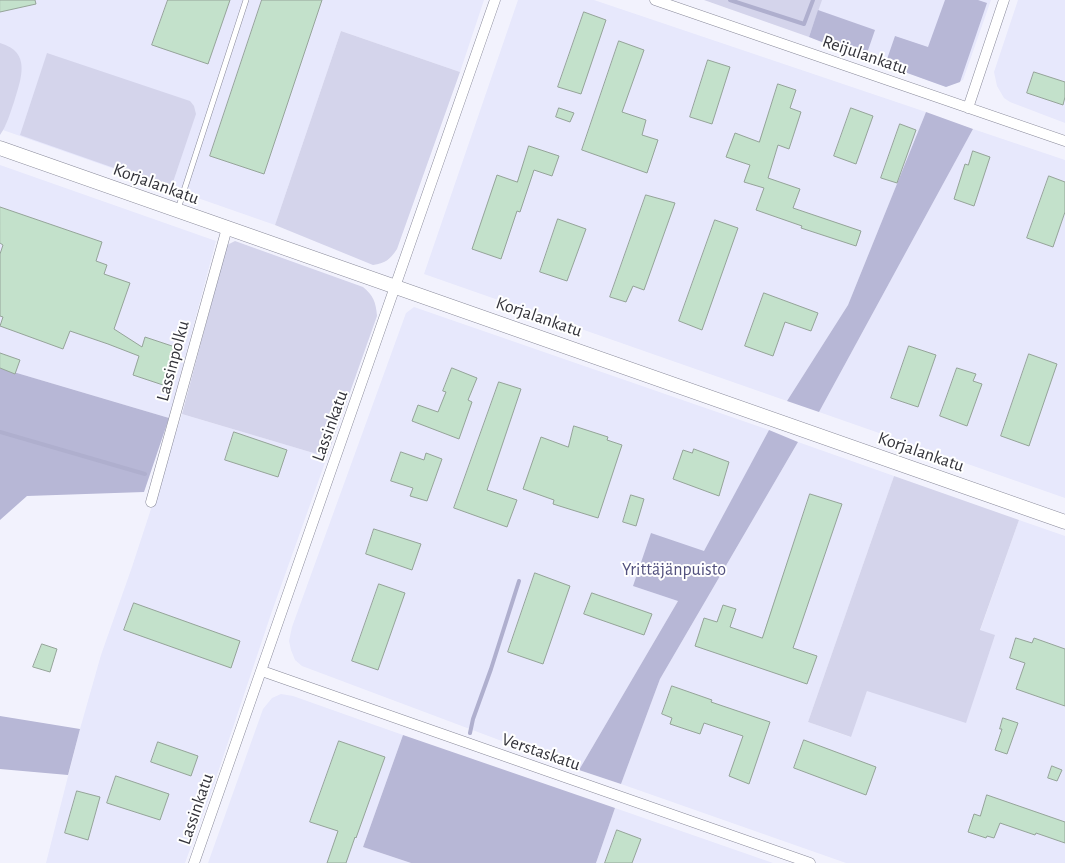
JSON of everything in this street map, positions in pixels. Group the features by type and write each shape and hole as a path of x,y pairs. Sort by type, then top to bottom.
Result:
{"street":[{"name":"Lassinkatu","path":"194,863 495,0"},
{"name":"Reijulankatu","path":"655,0 1065,141"},
{"path":"968,108 1004,0"},
{"name":"Korjalankatu","path":"0,148 1065,522"},
{"name":"Lassinpolku","path":"151,502 227,228"},
{"name":"Verstaskatu","path":"262,671 810,863"}],"lane":[{"path":"177,211 246,0"}],"shaded area":[{"path":"0,0 484,0 460,72 341,31 275,225 0,129"},
{"path":"518,0 594,0 926,112 848,305 787,401 424,274"},
{"path":"704,0 822,0 809,37"},
{"path":"821,0 991,0 963,80 946,87 809,37"},
{"path":"1018,0 1065,0 1065,123 1010,102 1004,98 997,86 994,72"},
{"path":"341,31 460,72 397,249 387,260 373,265 275,225"},
{"path":"0,43 10,47 17,53 22,67 14,102 0,135"},
{"path":"47,53 190,101 194,106 196,114 171,188 20,135"},
{"path":"973,129 1065,160 1065,498 819,412"},
{"path":"0,165 216,241 169,418 0,368"},
{"path":"235,241 363,287 373,299 377,316 327,457 182,414 227,245"},
{"path":"414,307 769,430 704,552 651,534 678,601 579,770 302,666 295,660 291,650 289,641 292,627 406,313"},
{"path":"182,414 327,457 185,863 46,863 101,655"},
{"path":"798,442 894,476 808,722 850,737 867,691 994,635 980,631 1019,520 1065,536 1065,863 846,863 621,784 660,679"},
{"path":"894,476 1019,520 980,630 995,635 966,723 867,691 851,737 808,722"},
{"path":"281,694 293,696 403,735 363,847 411,863 208,863 263,709 272,698"},
{"path":"615,808 773,863 596,863"}],"green space":[{"path":"945,0 978,0 987,3 960,82 946,87 885,65 895,36 928,47"},
{"path":"818,10 875,30 865,59 809,37"},
{"path":"926,112 973,129 819,412 787,401 848,305"},
{"path":"0,368 169,418 144,492 27,496 0,520"},
{"name":"Yrittäjänpuisto","path":"769,430 798,442 660,679 621,784 579,770 678,601 633,586 651,533 704,551"},
{"path":"0,716 80,729 68,775 0,769"},
{"path":"403,735 615,808 596,863 411,863 363,847"}],"building":[{"path":"0,0 35,0 36,4 0,12"},
{"path":"168,0 230,0 208,64 152,45"},
{"path":"262,0 322,0 264,174 210,156"},
{"path":"584,12 606,20 581,94 558,87"},
{"path":"619,41 644,50 622,112 646,120 642,135 658,140 647,173 582,150"},
{"path":"708,60 730,67 712,124 690,117"},
{"path":"1034,72 1065,82 1063,105 1027,93"},
{"path":"778,84 796,90 790,108 801,112 789,149 778,145 768,178 800,189 793,208 861,231 856,246 801,228 802,226 756,210 764,188 744,182 750,165 726,157 735,133 759,142"},
{"path":"559,108 574,113 570,122 556,117"},
{"path":"851,108 873,116 856,164 834,156"},
{"path":"900,124 916,130 897,183 881,178"},
{"path":"529,146 559,156 552,176 534,170 520,212 517,211 501,259 472,249 497,175 517,182"},
{"path":"973,151 990,157 974,206 954,199 965,164 968,165"},
{"path":"1049,176 1065,182 1065,212 1053,247 1027,238"},
{"path":"646,195 675,203 644,290 633,286 626,302 610,297"},
{"path":"0,207 102,242 96,261 107,265 104,274 130,283 114,329 142,347 145,337 178,348 166,386 133,375 139,356 108,344 70,331 63,349 0,326 3,317 0,316 0,254 3,245 0,243"},
{"path":"558,219 586,229 567,281 540,272"},
{"path":"715,220 738,228 702,330 679,321"},
{"path":"764,293 818,313 811,331 785,322 773,356 745,346"},
{"path":"909,346 936,355 918,407 891,398"},
{"path":"0,353 20,360 15,374 0,368"},
{"path":"1029,354 1057,364 1029,446 1001,436"},
{"path":"452,368 477,378 468,400 472,402 459,439 412,421 418,405 438,412 446,392 443,391"},
{"path":"957,368 976,374 973,381 982,384 967,426 940,416"},
{"path":"499,382 521,389 487,490 517,500 507,527 454,508"},
{"path":"574,426 608,437 607,440 622,445 598,518 553,504 554,500 523,489 541,437 568,447"},
{"path":"234,432 287,450 278,477 225,460"},
{"path":"694,449 729,462 719,496 673,479 683,450 692,453"},
{"path":"401,452 424,460 426,453 442,459 427,501 410,496 413,488 391,481"},
{"path":"810,494 842,504 793,648 817,656 807,684 695,646 704,618 717,622 723,605 736,609 730,627 762,638"},
{"path":"631,495 644,499 636,526 623,522"},
{"path":"374,529 421,544 412,570 366,554"},
{"path":"535,573 570,586 543,664 508,652"},
{"path":"379,584 405,593 378,670 352,661"},
{"path":"592,593 652,614 644,635 584,614"},
{"path":"134,603 240,641 231,668 124,630"},
{"path":"1016,638 1032,643 1034,638 1065,649 1065,706 1016,689 1025,663 1010,658"},
{"path":"42,644 57,649 50,672 33,667"},
{"path":"672,686 712,700 711,702 770,722 749,784 729,776 743,736 704,723 700,734 670,724 672,718 662,714"},
{"path":"1003,718 1018,723 1007,754 995,750 1002,729 1000,729"},
{"path":"804,740 876,767 866,795 794,768"},
{"path":"339,741 385,757 346,863 327,863 338,831 310,822"},
{"path":"158,742 198,756 191,776 151,762"},
{"path":"1052,766 1062,770 1057,781 1048,778"},
{"path":"116,776 169,794 160,820 107,803"},
{"path":"77,791 100,797 88,840 65,833"},
{"path":"987,795 1065,822 1065,843 1000,823 994,838 987,836 986,838 968,832 974,814 980,816"},
{"path":"617,830 641,839 632,863 605,863"}],"waterway":[{"path":"730,0 804,24 813,0"},
{"path":"0,432 145,474"},
{"path":"470,733 519,581"}]}
